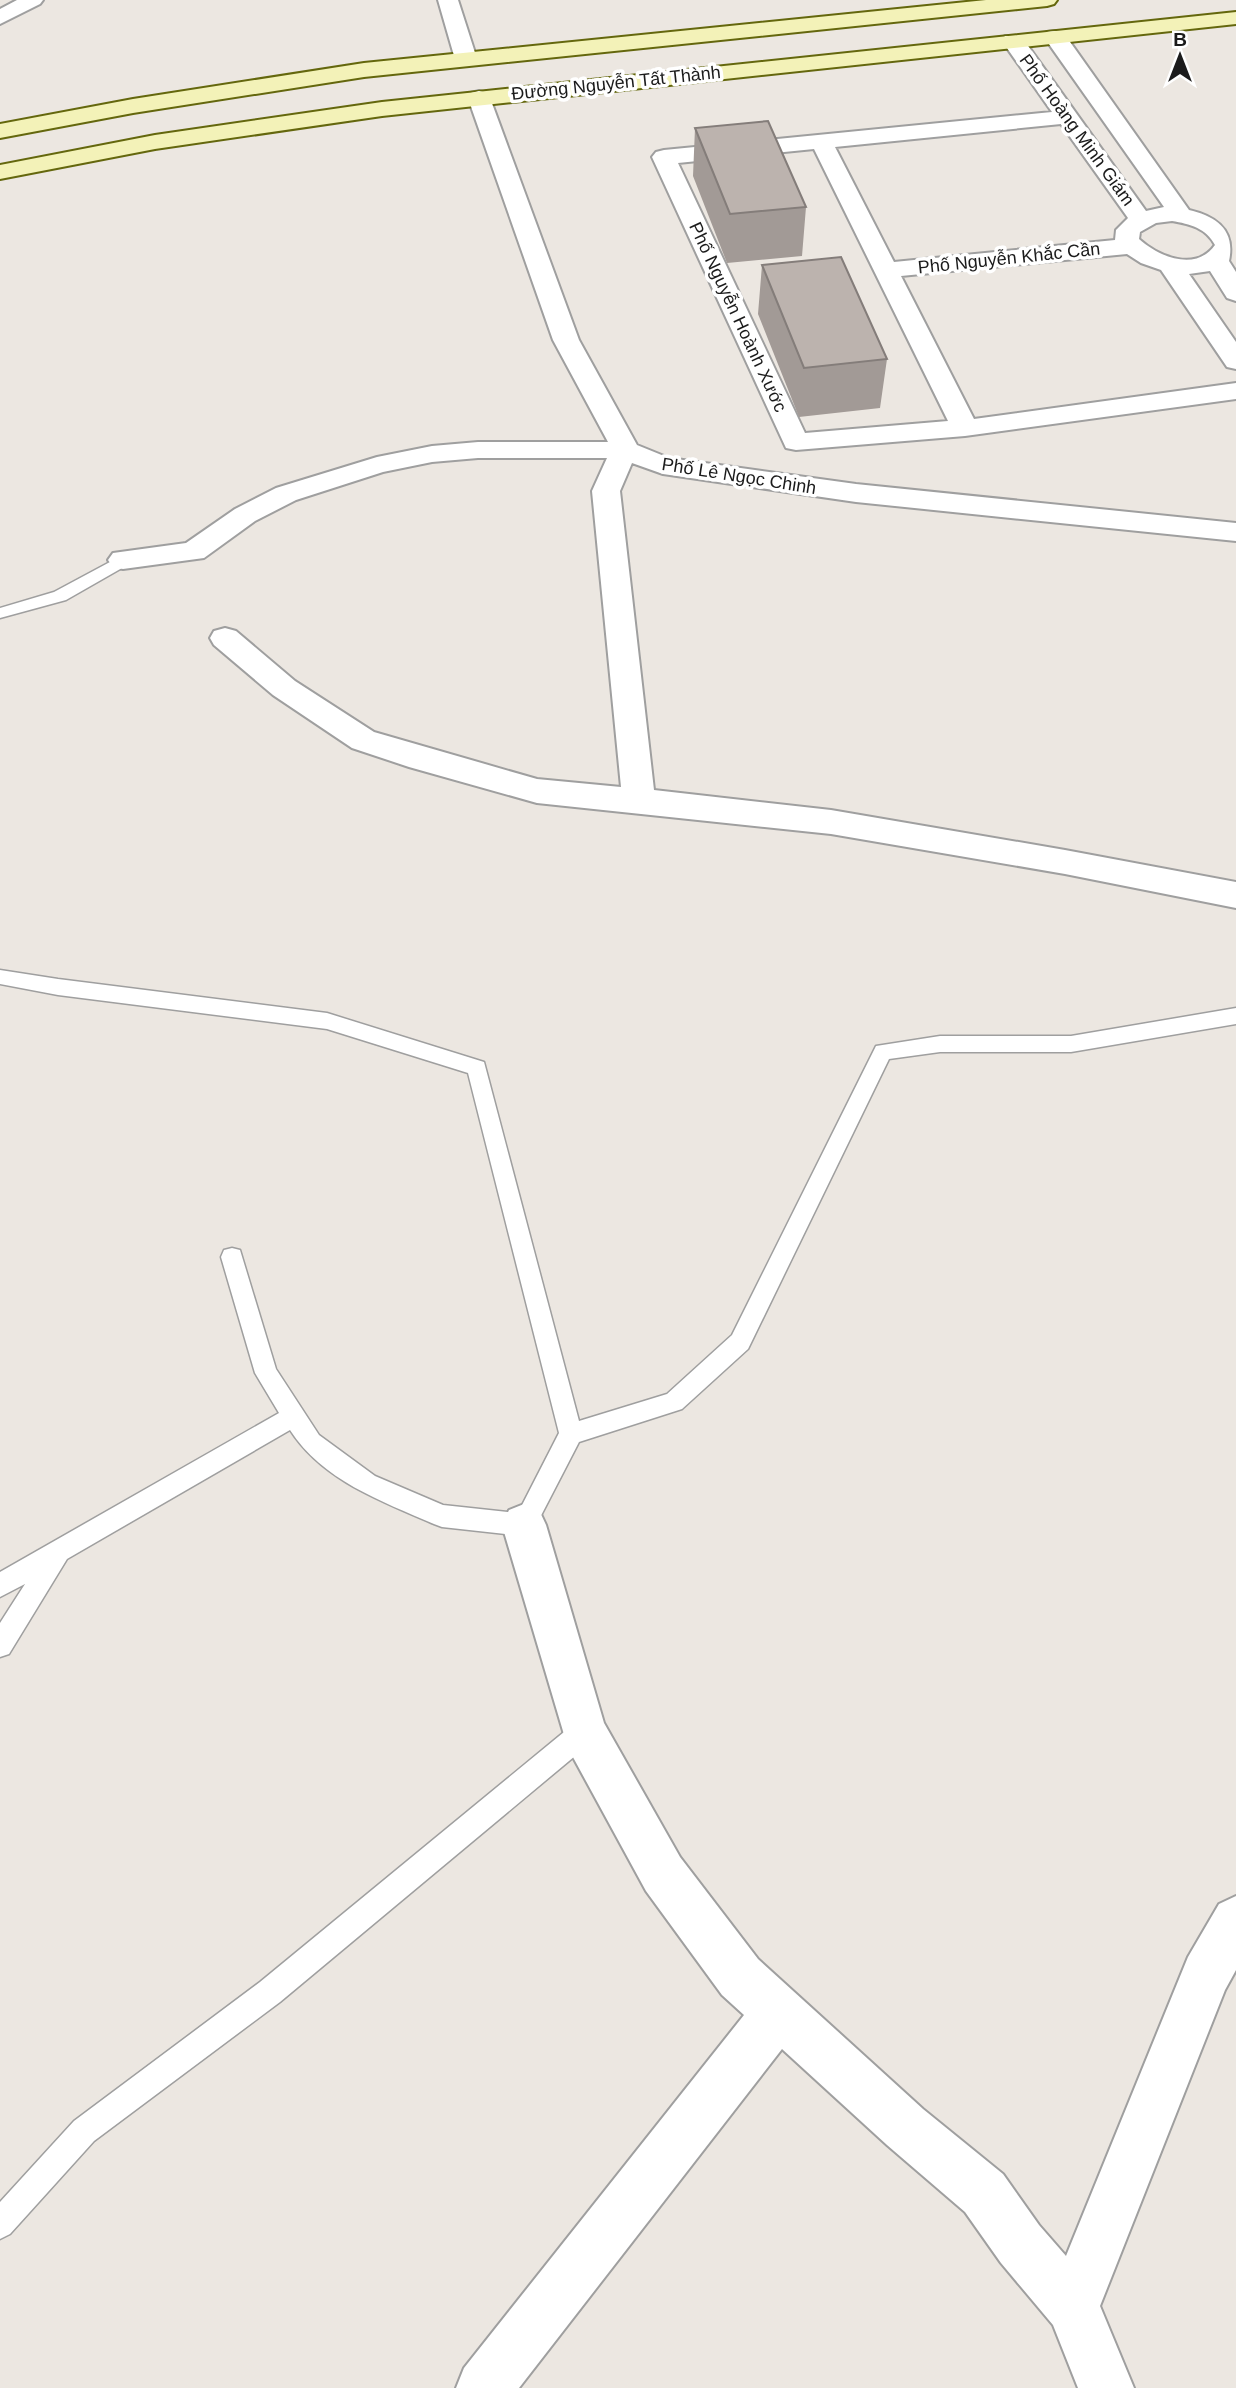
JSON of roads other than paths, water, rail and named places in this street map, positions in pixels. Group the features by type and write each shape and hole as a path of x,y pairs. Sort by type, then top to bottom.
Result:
{"main road":[{"name":"Đường Nguyễn Tất Thành","path":"0,131 133,106 364,70 1047,0"},
{"path":"1010,4 1033,39"},
{"name":"Đường Nguyễn Tất Thành","path":"0,173 155,142 479,98 1236,18"}],"street":[{"path":"0,18 33,0"},
{"path":"448,0 466,59"},
{"name":"Phố Hoàng Minh Giám","path":"1033,39 1067,117 1141,220"},
{"name":"Phố Hoàng Minh Giám","path":"1033,39 1181,215"},
{"path":"479,98 566,340 626,450"},
{"name":"Phố Nguyễn Hoành Xước","path":"1067,117 664,157 796,442 965,428 1236,391"},
{"path":"821,141 965,428"},
{"path":"1153,215 1181,215 1230,233 1223,255 1216,260 1192,267 1171,265 1151,260 1136,251 1127,241 1128,230 1141,220 1153,215"},
{"name":"Phố Nguyễn Khắc Cần","path":"886,270 1132,246"},
{"path":"1216,260 1236,292"},
{"path":"1171,265 1236,360"},
{"path":"123,559 194,551 245,515 286,494 377,465 432,454 478,450 626,450"},
{"path":"626,450 614,469 606,491 639,799"},
{"name":"Phố Lê Ngọc Chinh","path":"626,450 663,466 856,494 1236,532"},
{"path":"225,638 284,688 363,740 420,759 537,791 639,799 831,822 1236,895"},
{"path":"524,1525 584,1732 663,1874 740,1977 905,2127 984,2193 1020,2245 1073,2306 1106,2388"},
{"path":"1073,2306 1206,1975 1236,1921"},
{"path":"484,2388 779,2012"}],"lane":[{"path":"0,613 60,596 123,559"},
{"path":"0,977 58,987 327,1021 477,1068 571,1434 524,1525 442,1516 367,1484 312,1443 266,1373 232,1257"},
{"path":"571,1434 674,1402 740,1342 883,1052 940,1044 1071,1044 1236,1016"},
{"path":"0,1585 294,1416"},
{"path":"0,1645 60,1550"},
{"path":"0,2224 84,2131 270,1992 584,1732"}]}
